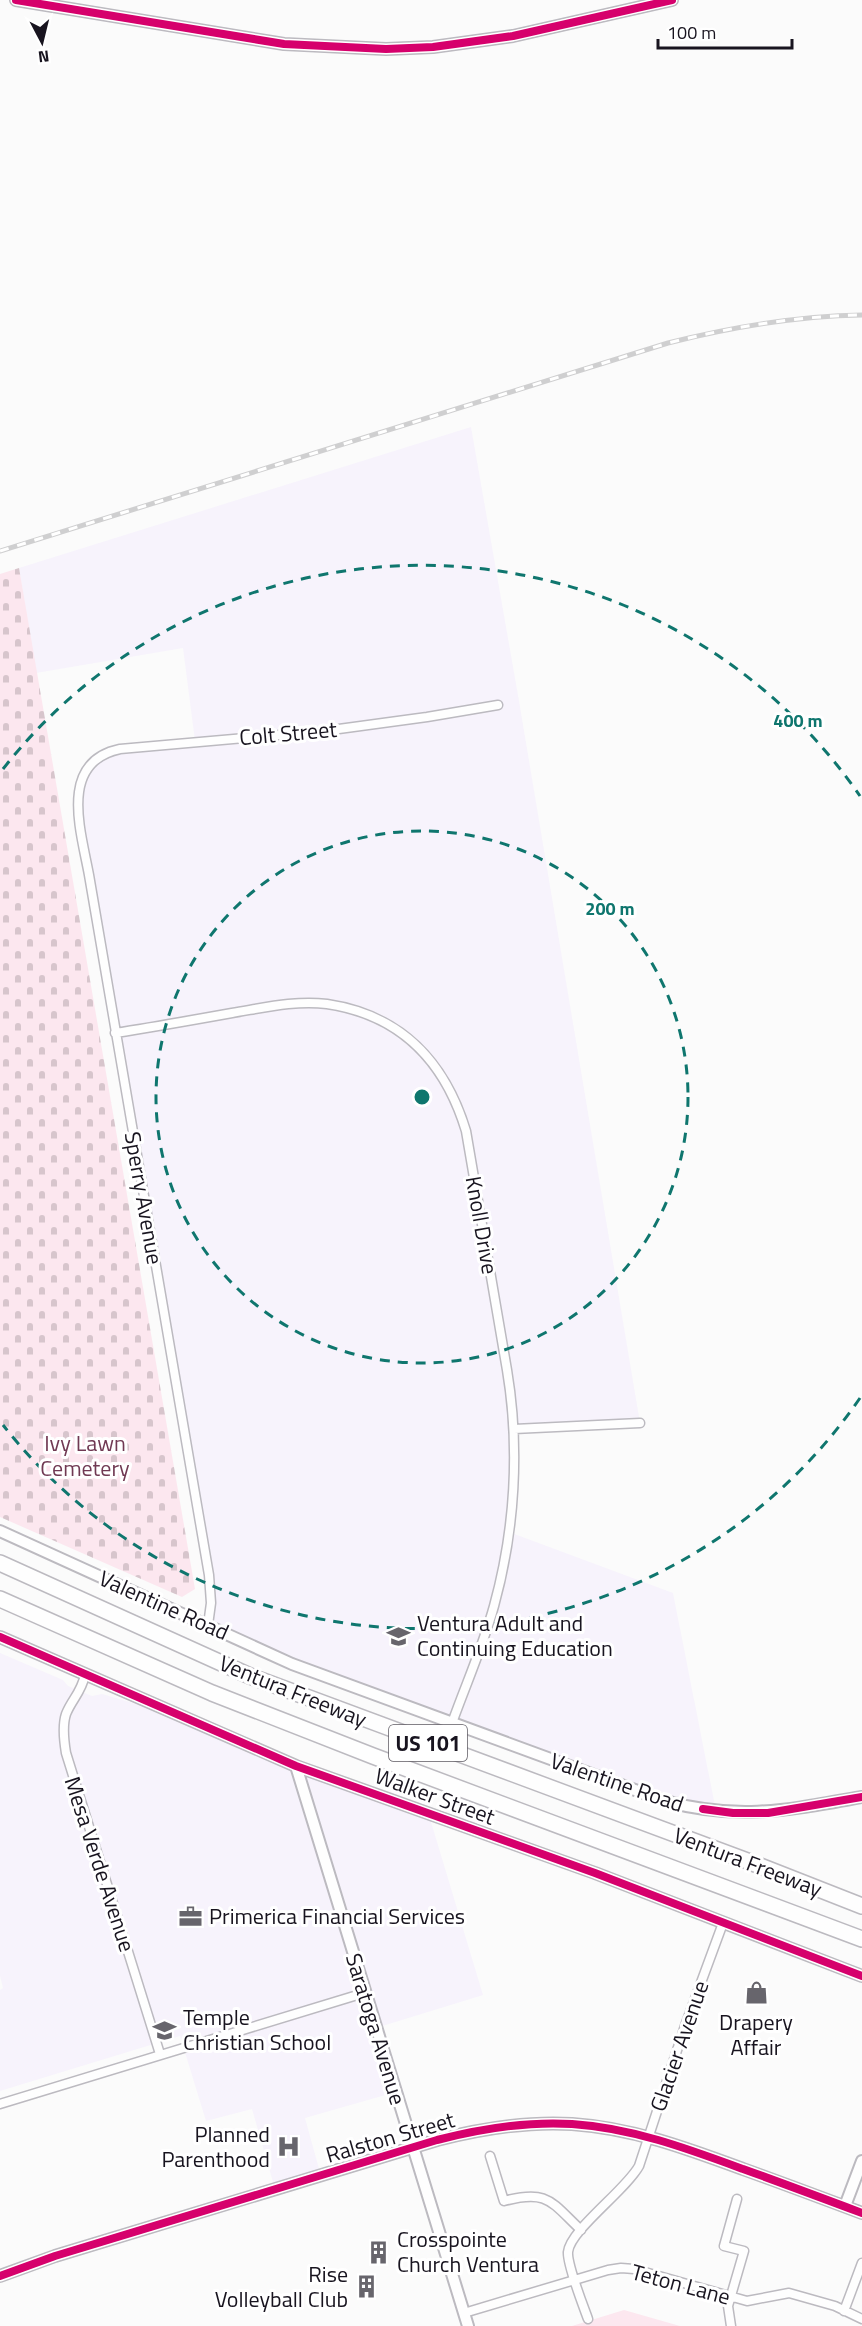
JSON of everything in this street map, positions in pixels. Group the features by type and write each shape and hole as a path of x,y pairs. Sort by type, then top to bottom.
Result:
{"highway":[{"name":"Ventura Freeway","path":"0,1563 250,1676 739,1857 862,1906"},
{"name":"Ventura Freeway","path":"0,1599 212,1693 862,1940"}],"street":[{"path":"16,0 284,44 386,49 433,46 513,36 672,0"},
{"name":"Colt Street","path":"85,772 96,759 120,749 324,730 498,705"},
{"name":"Sperry Avenue","path":"85,772 79,787 77,806 209,1575 211,1603 208,1625"},
{"name":"Knoll Drive","path":"115,1033 278,1005 326,1004 354,1010 379,1020 402,1034 425,1054 450,1087 466,1131 508,1378 514,1429 513,1502 505,1556 494,1607 452,1723"},
{"path":"514,1429 640,1423"},
{"name":"Valentine Road","path":"0,1531 292,1664 646,1794 703,1809 768,1813 862,1797"},
{"name":"Walker Street","path":"0,1637 296,1766 358,1786 588,1871 862,1976"},
{"name":"Mesa Verde Avenue","path":"85,1675 82,1688 66,1714 64,1734 66,1753 160,2054"},
{"name":"Saratoga Avenue","path":"296,1766 468,2326"},
{"name":"Glacier Avenue","path":"588,2319 568,2253 573,2239 634,2175 639,2166 647,2136 723,1923"},
{"path":"0,2103 364,1993"},
{"name":"Ralston Street","path":"0,2276 72,2251 413,2148 469,2132 528,2125 571,2124 647,2136 685,2147 862,2213"},
{"path":"490,2156 504,2201 535,2195 553,2203 581,2230"},
{"path":"845,2206 862,2161"},
{"path":"730,2326 728,2312 744,2251 724,2246 737,2199"},
{"path":"844,2310 862,2263"},
{"name":"Teton Lane","path":"464,2313 608,2270 627,2268 731,2297 755,2301 789,2293 844,2310 862,2319"}],"shaded area":[{"path":"471,427 640,1423 514,1429 509,1532 673,1593 716,1811 698,1809 452,1723 208,1625 211,1603 77,806 79,787 103,755 195,741 183,648 36,673 19,568"},
{"path":"0,1653 63,1680 68,1686 92,1696 102,1694 188,1719 428,1812 483,1995 376,2028 396,2092 305,2118 321,2176 275,2189 252,2109 206,2121 180,2036 0,2091 0,1990 3,1988 0,1976"}],"green space":[{"name":"Ivy Lawn Cemetery","path":"19,568 195,1589 182,1597 0,1517 0,574"},
{"path":"624,2310 680,2326 572,2326"}],"railway":[{"path":"0,551 668,343 764,323 862,315"}],"cycle path":[{"path":"16,0 284,44 386,49 433,47 513,36 672,0"},
{"path":"0,1637 296,1766 595,1873 862,1976"},
{"path":"703,1809 733,1813 768,1813 862,1797"},
{"path":"0,2276 55,2256 437,2140 486,2129 520,2125 572,2124 637,2134 701,2154 862,2213"}],"place":[{"name":"Ventura Adult and Continuing Education","path":"399,1636"},
{"name":"Primerica Financial Services","path":"191,1916"},
{"name":"Drapery Affair","path":"756,1993"},
{"name":"Temple Christian School","path":"165,2030"},
{"name":"Planned Parenthood","path":"288,2147"},
{"name":"Crosspointe Church Ventura","path":"379,2252"},
{"name":"Rise Volleyball Club","path":"366,2287"}]}
